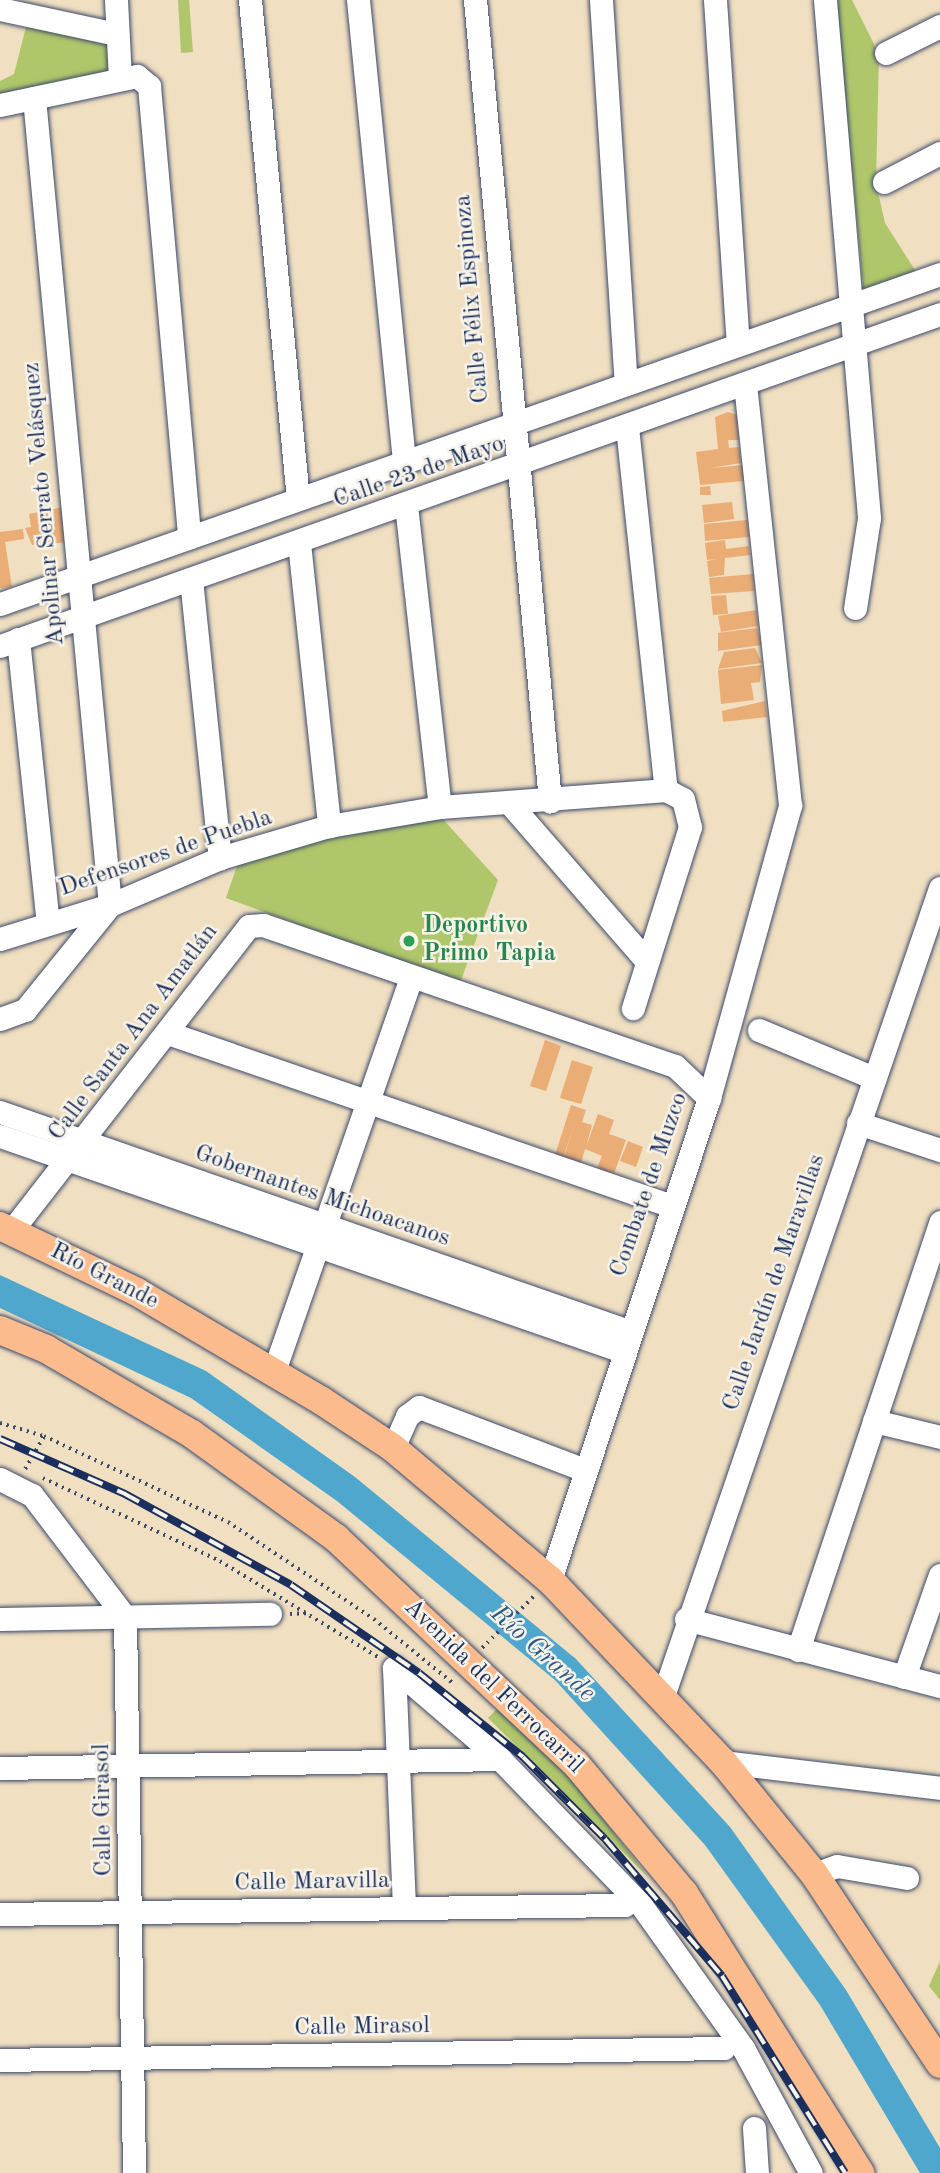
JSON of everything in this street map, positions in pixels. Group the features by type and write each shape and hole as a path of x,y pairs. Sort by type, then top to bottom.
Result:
{"main road":[{"name":"Río Grande","path":"6,1228 274,1371 393,1448 550,1580 723,1762 814,1874 940,2064"},
{"name":"Avenida del Ferrocarril","path":"0,1330 46,1349 192,1434 336,1538 478,1652 684,1893 859,2173"}],"street":[{"path":"116,0 117,34 132,78"},
{"path":"250,0 298,499"},
{"path":"358,0 404,462"},
{"name":"Calle Félix Espinoza","path":"475,0 510,425 550,801"},
{"path":"601,0 626,383"},
{"path":"715,0 738,343"},
{"path":"825,0 869,518 855,608"},
{"path":"0,9 117,34"},
{"path":"886,53 940,26"},
{"path":"0,105 132,78 149,86 189,537"},
{"name":"Apolinar Serrato Velásquez","path":"34,98 110,905"},
{"path":"884,182 940,153"},
{"name":"Calle 23 de Mayo","path":"0,604 940,274"},
{"name":"Calle 23 de Mayo","path":"9,642 516,467 940,314"},
{"name":"Combate de Muzco","path":"550,1580 668,1205 709,1098 790,805 745,385"},
{"path":"627,427 674,795 690,827 645,959 633,1008"},
{"path":"406,505 440,807"},
{"path":"299,543 330,826"},
{"path":"191,579 220,858"},
{"path":"9,642 48,923"},
{"name":"Defensores de Puebla","path":"0,939 110,905 220,858 330,826 440,807 674,795"},
{"path":"511,805 645,959"},
{"name":"Calle Jardín de Maravillas","path":"663,1696 686,1619 940,888"},
{"path":"0,1019 25,1010 110,905"},
{"name":"Calle Santa Ana Amatlán","path":"6,1228 77,1151 249,926 263,925 411,978 675,1066 709,1098"},
{"path":"274,1371 363,1105 411,978"},
{"path":"759,1030 873,1078"},
{"path":"168,1033 363,1105 668,1205"},
{"name":"Gobernantes Michoacanos","path":"0,1112 77,1151 625,1341"},
{"path":"858,1123 940,1150"},
{"name":"Gobernantes Michoacanos","path":"0,1136 77,1151"},
{"path":"797,1650 940,1222"},
{"path":"393,1448 407,1416 419,1407 585,1470"},
{"path":"874,1421 940,1437"},
{"path":"0,1463 125,1617"},
{"path":"904,1677 940,1575"},
{"path":"0,1619 270,1614"},
{"name":"Calle Girasol","path":"125,1617 133,1912 134,2173"},
{"path":"686,1619 940,1686"},
{"path":"394,1668 404,1908"},
{"name":"Avenida del Ferrocarril","path":"394,1668 500,1759 641,1905 811,2173"},
{"path":"0,1768 500,1759"},
{"path":"723,1762 940,1788"},
{"path":"814,1874 836,1866 908,1878"},
{"name":"Calle Maravilla","path":"0,1914 625,1905"},
{"name":"Calle Mirasol","path":"0,2060 734,2048"},
{"path":"754,2128 757,2173"}],"path":[{"path":"0,1423 44,1436 228,1522 374,1619 454,1684"},
{"path":"44,1436 14,1478 220,1561 394,1668"},
{"path":"438,1705 478,1652 528,1601"}],"green space":[{"path":"178,0 189,0 193,52 181,53"},
{"path":"836,0 852,0 879,54 876,183 885,223 920,278 864,296"},
{"path":"26,27 113,44 112,70 0,101 0,81 14,74"},
{"name":"Deportivo Primo Tapia","path":"440,816 498,880 460,983 226,898 240,857 331,832"},
{"path":"499,1707 566,1771 649,1878 488,1718"},
{"path":"940,1961 940,2000 929,1986"}],"water":[{"path":"0,1275 206,1371 355,1477 576,1659 730,1827 846,1990 940,2148 940,2173 920,2173 820,2005 705,1845 555,1680 337,1501 191,1398 0,1308"}],"building":[{"path":"728,412 737,415 740,440 728,440 729,448 739,447 741,463 710,468 743,465 744,481 700,485 696,452 718,449 715,417"},
{"path":"710,486 711,495 700,495 700,487"},
{"path":"732,502 734,519 704,523 702,505"},
{"path":"68,506 72,542 32,545 25,528 31,527 29,514"},
{"path":"747,520 749,537 705,541 704,524"},
{"path":"23,529 24,539 5,542 12,587 0,588 0,532"},
{"path":"725,540 726,549 749,546 750,555 725,558 724,575 709,577 707,561 717,559 707,560 705,543"},
{"path":"753,574 754,591 711,594 709,578"},
{"path":"726,595 728,614 713,615 711,596"},
{"path":"756,610 758,626 721,632 718,616"},
{"path":"757,628 762,645 718,651 718,633"},
{"path":"755,648 762,663 718,669 724,652"},
{"path":"762,665 760,682 751,683 754,700 721,704 718,670"},
{"path":"765,701 767,717 723,722 722,711"},
{"path":"545,1040 561,1046 546,1091 530,1086"},
{"path":"572,1060 593,1067 581,1104 560,1098"},
{"path":"571,1105 586,1110 582,1122 592,1125 586,1147 598,1114 614,1120 609,1134 626,1140 614,1174 597,1168 602,1156 585,1149 581,1163 564,1157 574,1125 563,1158 555,1155"},
{"path":"628,1141 643,1147 636,1167 620,1161"}],"railway":[{"path":"0,1439 125,1494 291,1585 419,1673 523,1757 605,1839 722,1976 845,2173"}],"place":[{"name":"Deportivo Primo Tapia","path":"409,941"}]}
